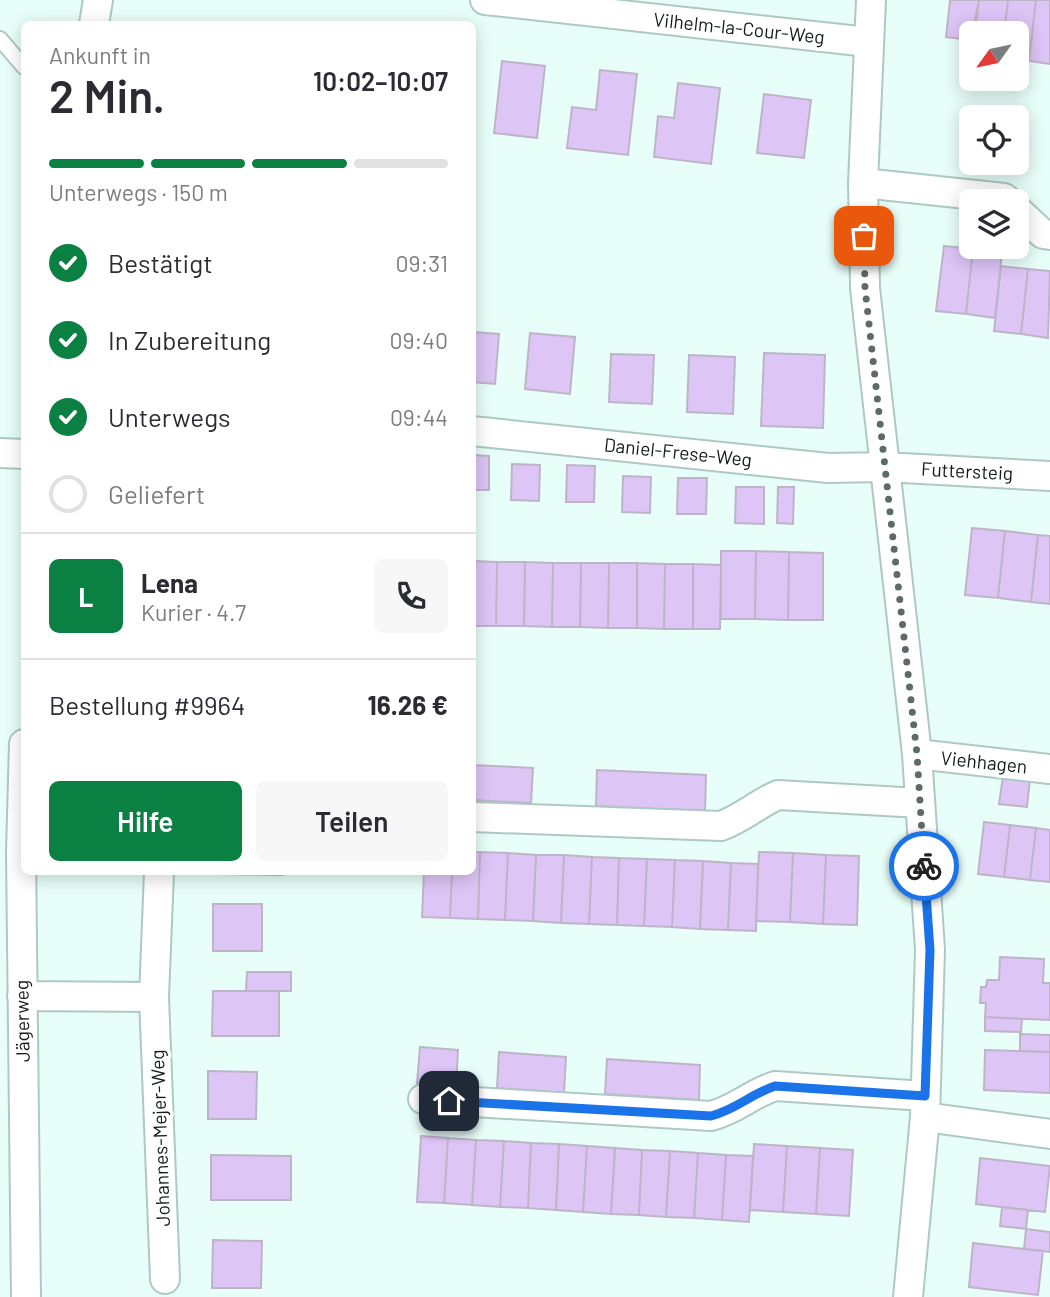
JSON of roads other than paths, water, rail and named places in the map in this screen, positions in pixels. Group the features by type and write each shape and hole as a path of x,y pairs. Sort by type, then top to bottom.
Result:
{"street":[{"path":"94,21 97,0"},
{"name":"Vilhelm-la-Cour-Weg","path":"485,0 532,3 868,42"},
{"path":"871,0 863,183 865,288 917,754 930,950 925,1107 908,1297"},
{"path":"863,183 959,193"},
{"path":"1029,221 1043,234 1050,235"},
{"name":"Daniel-Frese-Weg","path":"476,431 828,468 884,467"},
{"path":"0,453 21,454"},
{"name":"Futtersteig","path":"884,467 1050,476"},
{"name":"Viehhagen","path":"917,754 1050,769"},
{"name":"Jägerweg","path":"17,1282 22,996 10,851 21,767"},
{"path":"476,817 721,826 742,819 758,803 778,795 920,803"},
{"name":"Johannes-Mejer-Weg","path":"159,875 154,997 165,1279"},
{"path":"22,996 154,997"},
{"path":"423,1099 711,1116 734,1110 752,1094 775,1086 925,1107 1050,1134"}],"lane":[{"path":"0,39 21,64"}]}
